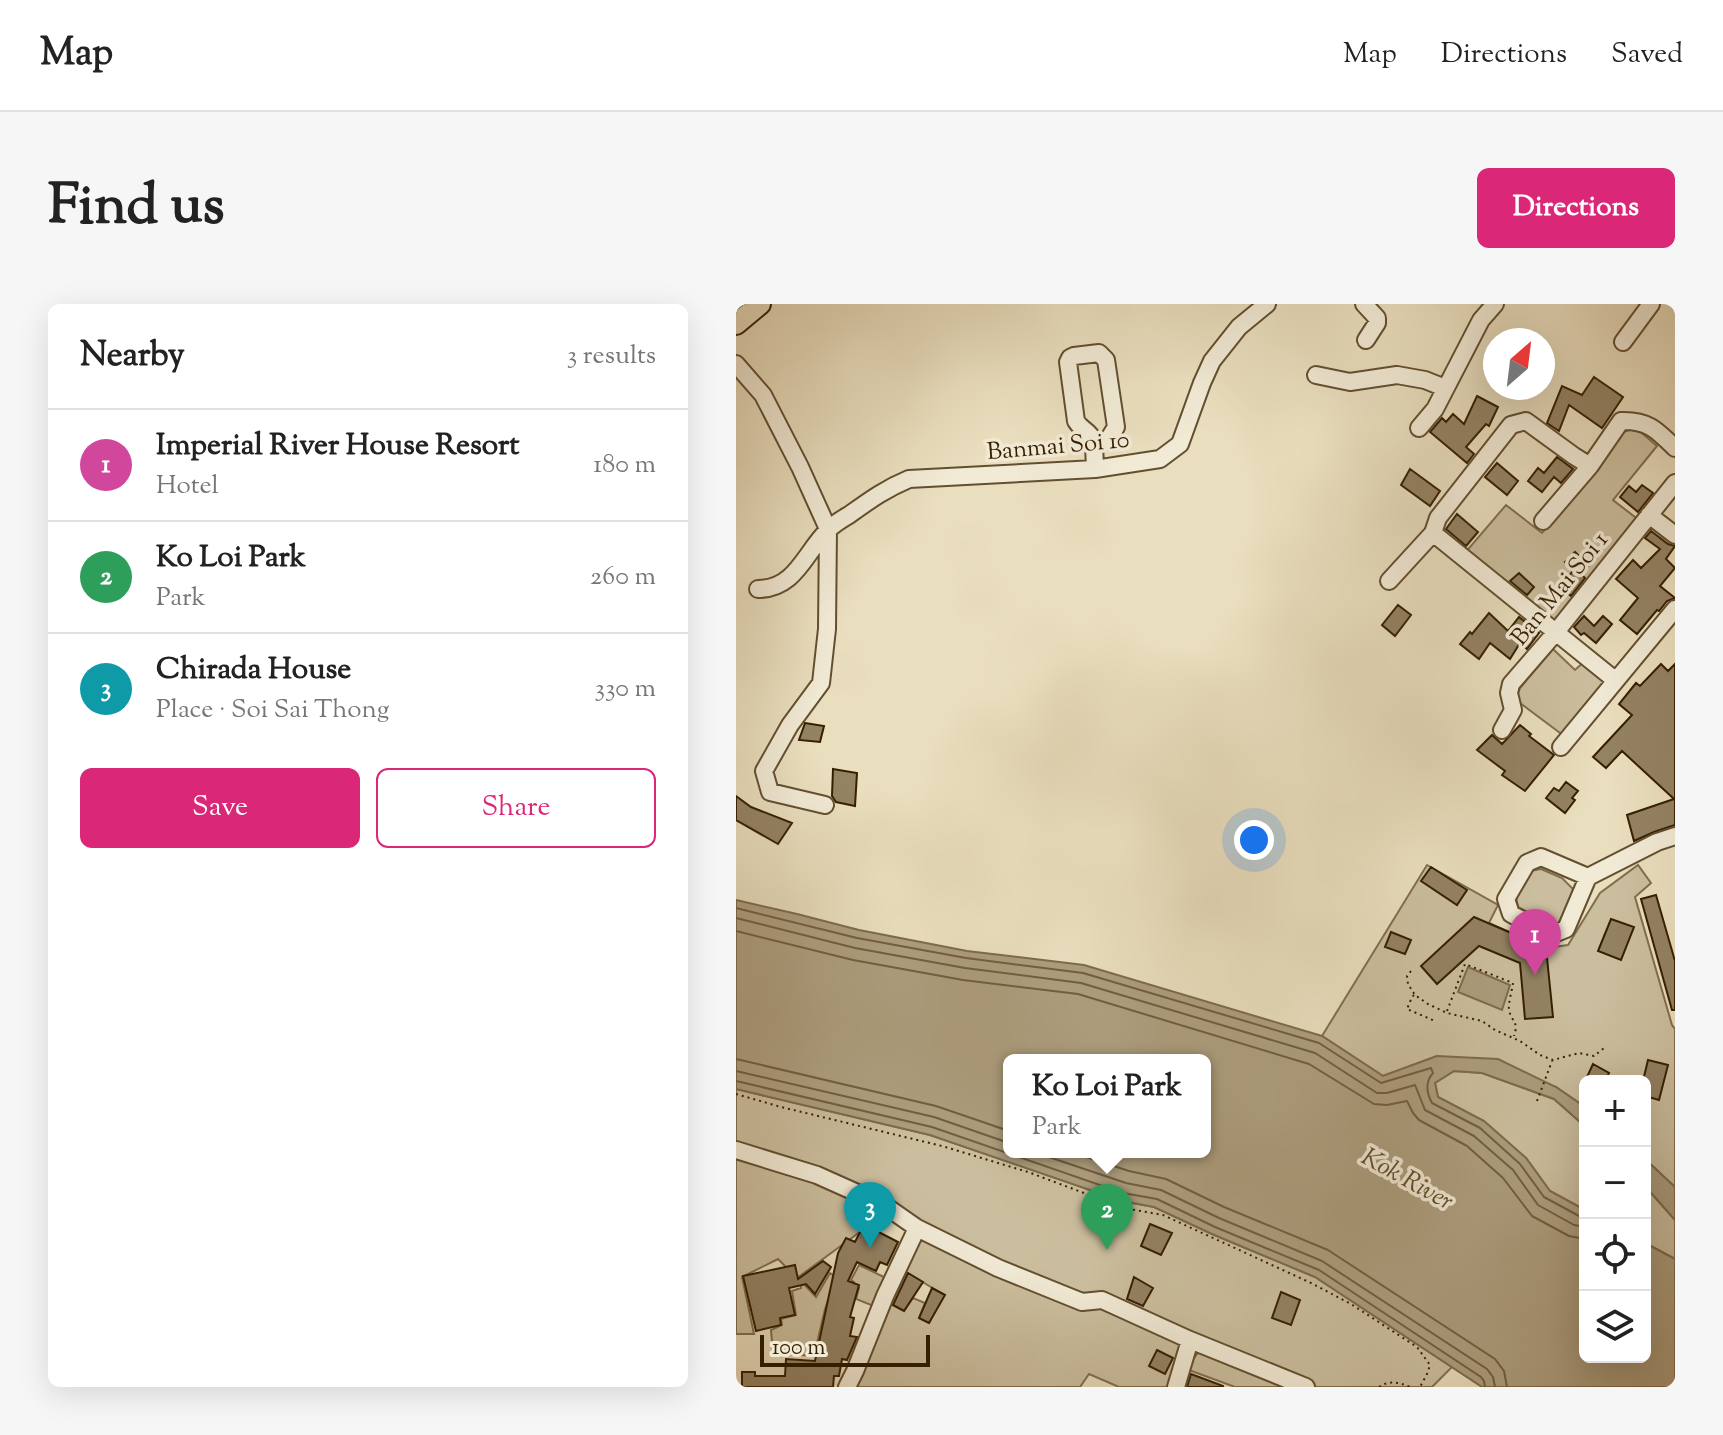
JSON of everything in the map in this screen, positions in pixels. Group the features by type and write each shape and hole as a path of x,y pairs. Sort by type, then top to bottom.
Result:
{"main road":[{"path":"736,324 760,304"}],"street":[{"name":"Banmai Soi 10","path":"758,589 783,583 795,574 828,529 884,490 909,479 1095,469 1160,459 1180,444 1212,361 1239,327 1267,304"},
{"path":"1364,304 1377,318 1366,340"},
{"path":"1419,428 1435,409 1481,320 1495,304"},
{"path":"1623,342 1651,304"},
{"path":"1093,442 1108,440 1116,427 1106,360 1099,353 1074,356 1068,362 1076,421 1091,436 1095,469"},
{"path":"736,364 763,395 828,529 827,629 821,683 790,725 764,771 770,792 825,805"},
{"path":"1316,375 1350,382 1397,375 1425,380 1445,388"},
{"path":"1389,581 1433,533 1438,518 1511,425 1526,421 1590,466"},
{"path":"1543,521 1590,466 1621,421 1639,421 1659,431 1675,448"},
{"name":"Ban Mai Soi 1","path":"1502,730 1513,710 1509,693 1511,684 1675,483"},
{"path":"1649,515 1675,535"},
{"path":"1433,533 1615,680"},
{"path":"1561,747 1675,609"},
{"path":"1588,877 1541,857 1527,863 1506,899 1511,914 1551,935 1566,929 1588,877 1675,836"},
{"path":"736,1150 817,1175 884,1205 917,1228 1012,1273 1082,1302 1102,1300 1306,1387"},
{"path":"847,1387 917,1228"},
{"path":"1176,1387 1190,1340"}],"path":[{"path":"1447,1013 1465,964 1513,983 1509,1010 1516,1023 1513,1038"},
{"path":"1411,971 1407,976 1408,984 1415,995 1428,1004 1447,1013 1482,1021 1540,1055 1553,1060 1579,1053 1594,1056 1604,1048"},
{"path":"1415,995 1407,1009 1435,1021"},
{"path":"1537,1101 1553,1060"},
{"path":"736,1094 942,1146 1041,1177 1124,1208 1163,1215 1311,1283 1351,1304 1417,1347 1430,1365 1420,1387"},
{"path":"1379,1387 1391,1382 1410,1387"}],"shaded area":[{"path":"1636,428 1657,446 1613,500 1640,521 1556,628 1464,554 1506,505 1542,533 1623,432"},
{"path":"1553,649 1575,670 1586,660 1612,680 1564,736 1516,700 1520,688"},
{"path":"1427,865 1498,905 1489,923 1546,948 1568,945 1600,893 1638,865 1651,883 1635,897 1675,1029 1675,1187 1651,1165 1651,1075 1579,1075 1579,1103 1556,1087 1437,1056 1383,1076 1322,1036"},
{"path":"1541,869 1562,878 1573,889 1569,907 1559,924 1518,907 1516,897 1530,871"},
{"path":"1454,1071 1482,1073 1554,1099 1579,1121 1579,1207 1550,1191 1526,1158 1484,1121 1438,1097 1435,1083"},
{"path":"736,1089 930,1135 1122,1201 1154,1207 1315,1277 1452,1367 1432,1387 1235,1387 1186,1369 1203,1346 1190,1341 1168,1387 1119,1387 1089,1374 1080,1387 847,1387 916,1228 873,1201 864,1229 797,1278 778,1259 742,1277 754,1334 736,1334","holes":["906,1272 944,1295 929,1323 919,1318 925,1303 913,1298 904,1311 891,1304"]},
{"path":"1651,1193 1675,1220 1675,1259 1651,1246"},
{"path":"859,1265 888,1279 876,1307 856,1299 859,1288 853,1286 851,1280"},
{"path":"830,1273 836,1277 814,1356 773,1353 771,1330 782,1325 781,1319 796,1315 792,1291 801,1288 800,1280 816,1297"}],"water":[{"name":"Kok River","path":"736,900 859,930 967,951 1084,965 1322,1036 1383,1076 1437,1056 1498,1059 1556,1087 1579,1103 1579,1121 1554,1099 1482,1073 1454,1071 1435,1083 1438,1097 1484,1121 1526,1158 1550,1191 1579,1207 1579,1363 1651,1363 1651,1246 1675,1259 1675,1387 1482,1387 1315,1277 1154,1207 1122,1201 930,1135 736,1089"},
{"path":"1468,967 1510,985 1502,1010 1458,992"},
{"path":"1651,1165 1675,1187 1675,1220 1651,1193"}],"building":[{"path":"1594,377 1623,397 1602,428 1569,405 1559,431 1547,423 1562,386 1582,395"},
{"path":"1477,396 1498,407 1489,426 1486,424 1466,447 1474,454 1467,463 1430,432 1442,418 1446,422 1453,414 1464,424"},
{"path":"1557,457 1573,469 1561,483 1554,477 1542,492 1528,481 1538,468 1544,473"},
{"path":"1497,463 1518,481 1507,495 1485,477"},
{"path":"1410,469 1440,491 1430,506 1401,485"},
{"path":"1642,485 1653,493 1638,512 1620,497 1629,486 1636,492"},
{"path":"1457,514 1478,532 1466,546 1446,529"},
{"path":"1651,531 1675,546 1666,559 1675,568 1660,586 1675,598 1657,610 1637,634 1620,620 1638,598 1616,579 1633,560 1641,568 1660,549 1645,538"},
{"path":"1575,552 1589,565 1581,574 1585,578 1571,596 1560,586 1574,570 1565,562"},
{"path":"1519,573 1534,587 1527,595 1510,581"},
{"path":"1398,605 1411,615 1395,636 1382,625"},
{"path":"1489,613 1508,631 1519,617 1539,633 1527,649 1520,643 1510,659 1490,643 1479,659 1460,644"},
{"path":"1584,616 1594,626 1603,616 1612,624 1596,643 1574,627"},
{"path":"1661,664 1668,671 1675,664 1675,825 1634,841 1627,815 1674,799 1622,751 1606,768 1593,757 1632,715 1619,704 1636,683 1640,686"},
{"path":"805,723 824,726 820,742 799,740"},
{"path":"1520,725 1554,755 1525,791 1502,775 1505,771 1477,750 1492,735 1502,744"},
{"path":"833,769 857,773 855,806 836,802 832,796"},
{"path":"1566,782 1578,791 1565,813 1546,798 1554,788 1559,791"},
{"path":"736,796 751,807 792,823 778,844 736,820"},
{"path":"1431,867 1467,890 1457,905 1421,881"},
{"path":"1656,895 1675,961 1675,1010 1672,1010 1641,899"},
{"path":"1474,917 1546,948 1553,1017 1525,1019 1520,963 1479,946 1437,984 1421,966"},
{"path":"1611,919 1634,927 1621,960 1598,951"},
{"path":"1391,932 1411,940 1405,954 1385,947"},
{"path":"1648,1060 1668,1065 1659,1100 1651,1098 1651,1075 1644,1075"},
{"path":"1593,1064 1609,1073 1608,1075 1588,1075"},
{"path":"1150,1224 1172,1233 1161,1255 1141,1246"},
{"path":"862,1228 873,1234 875,1230 898,1242 887,1265 880,1262 876,1271 857,1262 848,1281 859,1285 850,1317 854,1318 850,1336 857,1337 847,1360 842,1359 839,1376 834,1376 833,1387 742,1387 742,1372 755,1372 755,1376 785,1376 786,1359 815,1361 838,1253 846,1238 855,1242"},
{"path":"823,1261 831,1267 815,1294 806,1284 789,1288 795,1315 780,1318 781,1325 756,1331 743,1276 795,1265 798,1279"},
{"path":"908,1273 923,1282 904,1311 893,1305"},
{"path":"1134,1277 1153,1288 1143,1306 1127,1299"},
{"path":"932,1288 945,1295 929,1323 919,1318"},
{"path":"1281,1292 1300,1300 1291,1325 1272,1318"},
{"path":"1157,1350 1173,1358 1165,1374 1149,1366"},
{"path":"1191,1374 1223,1386 1223,1387 1187,1387"}],"place":[{"name":"Imperial River House Resort","path":"1535,975"},
{"name":"Chirada House","path":"870,1248"},
{"name":"Ko Loi Park","path":"1107,1250"}]}
